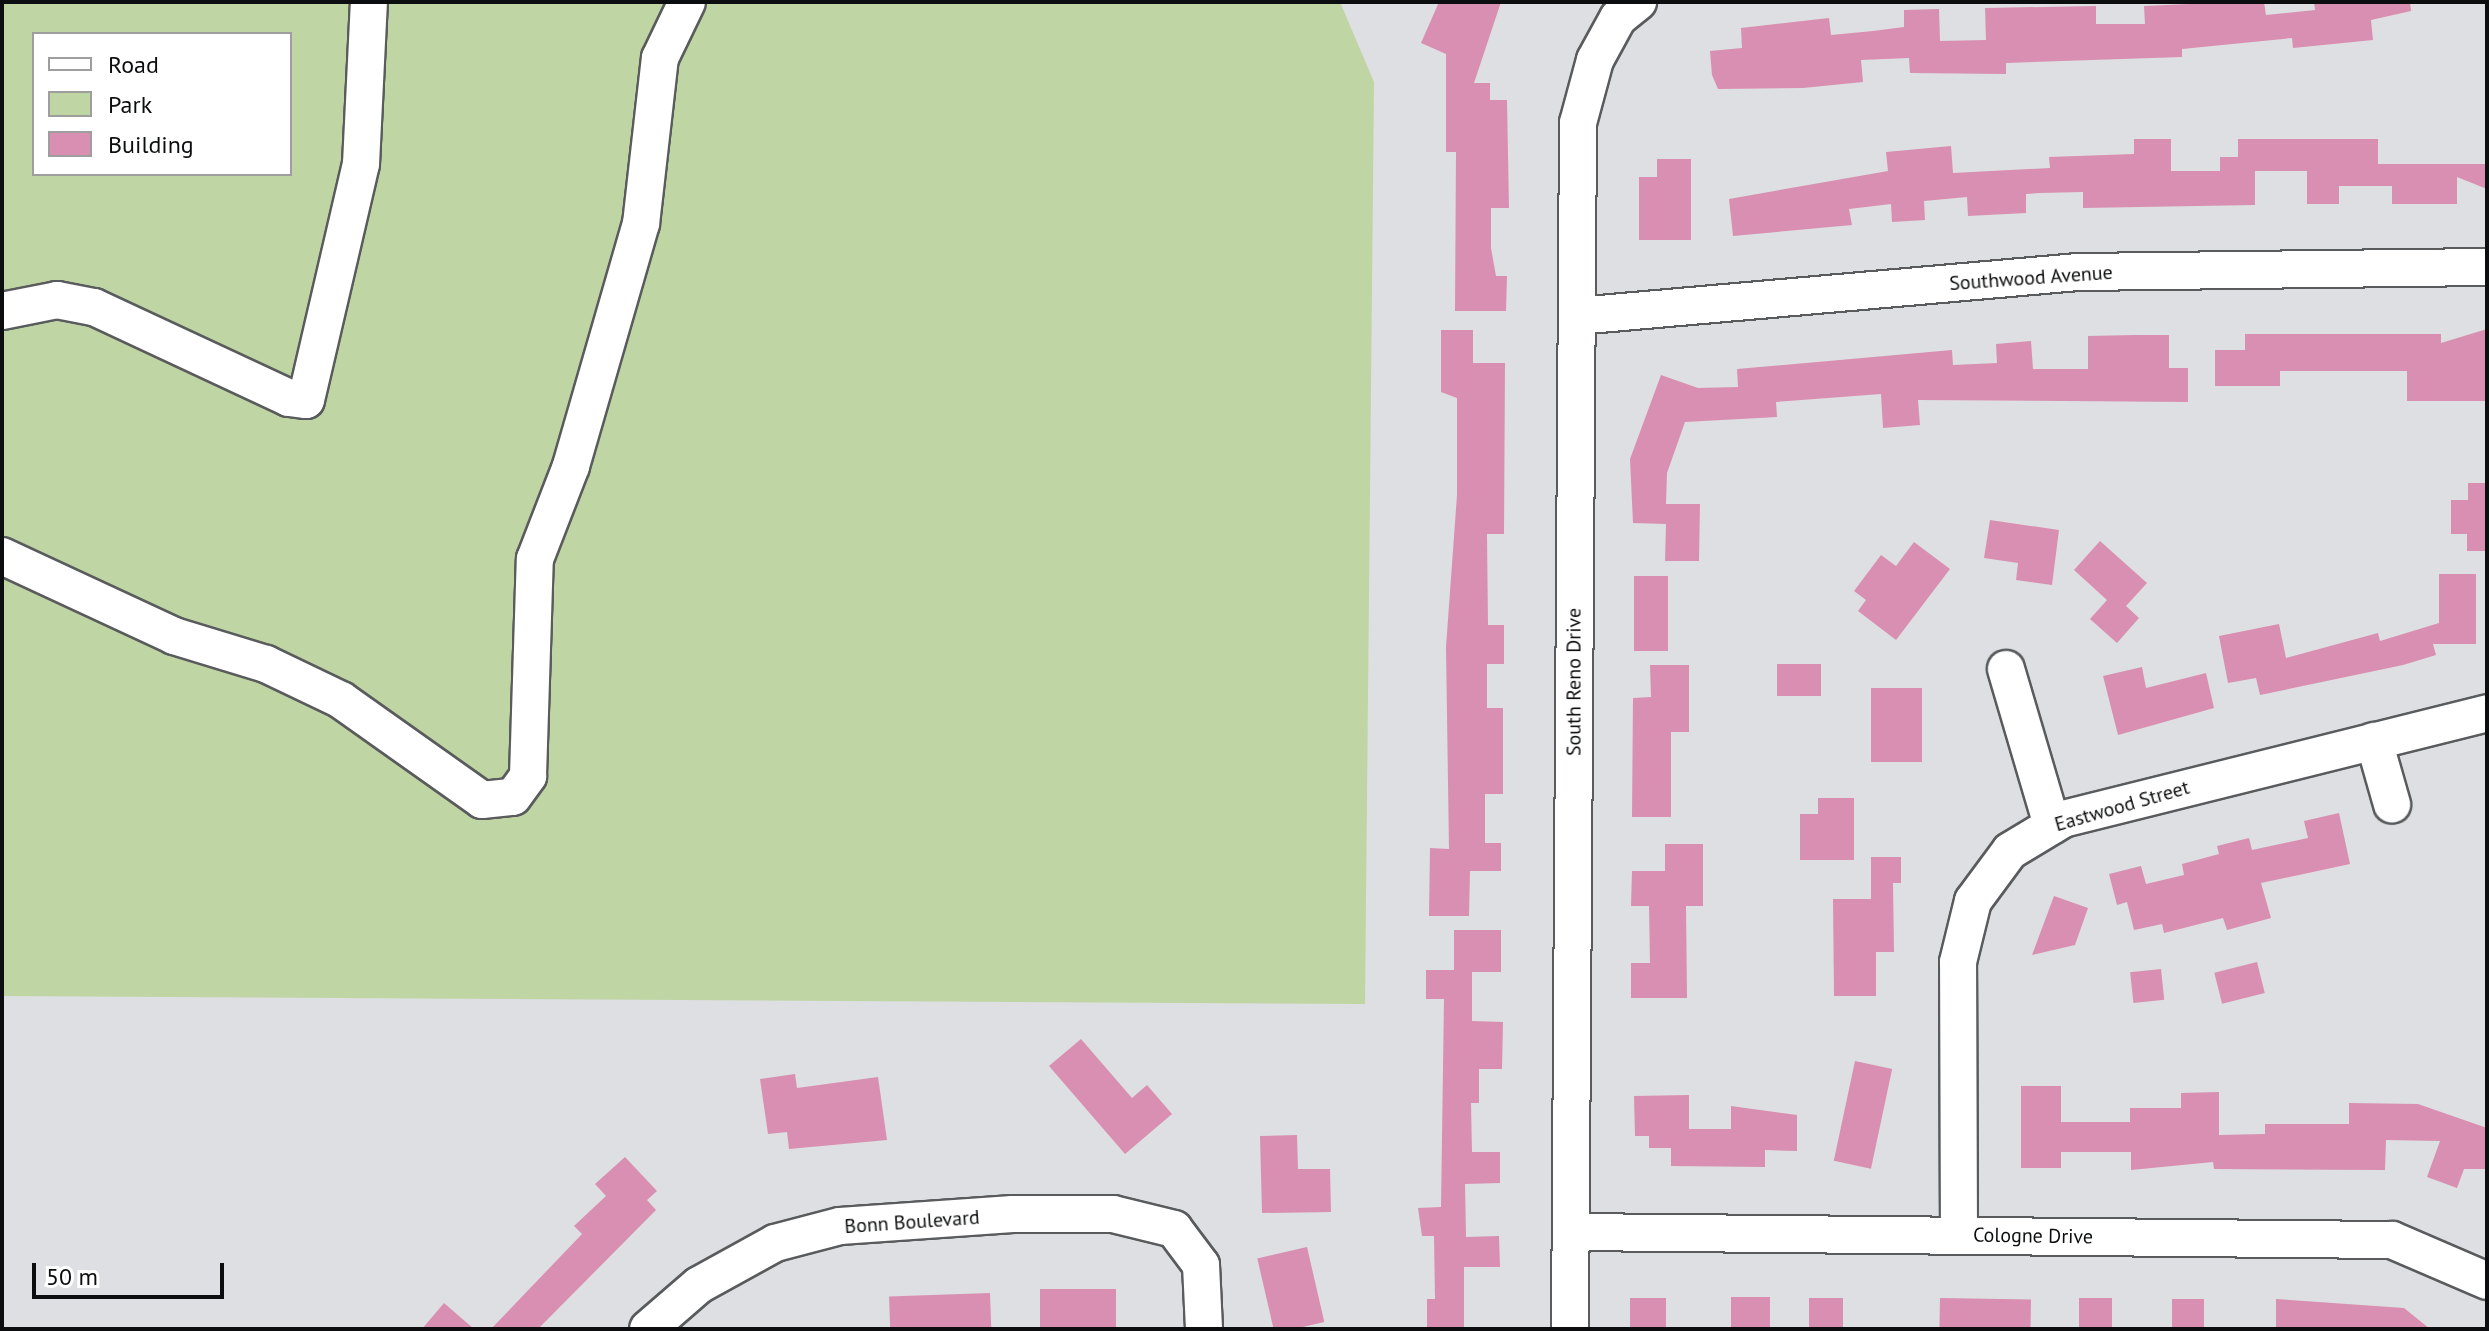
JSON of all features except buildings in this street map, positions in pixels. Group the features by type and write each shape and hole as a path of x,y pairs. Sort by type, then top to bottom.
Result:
{"street":[{"path":"2,311 57,300 94,307 289,398 306,400 361,164 369,2"},
{"path":"2,556 174,636 266,664 341,700 482,800 513,797 528,776 535,559 571,466 641,224 660,58 687,2"},
{"name":"South Reno Drive","path":"1570,1329 1578,123 1605,41 1638,2"},
{"name":"Southwood Avenue","path":"1577,316 2078,272 2487,267"},
{"path":"2006,669 2052,825"},
{"name":"Eastwood Street","path":"1959,1236 1963,931 1989,875 2052,825 2487,713"},
{"path":"2374,741 2392,804"},
{"name":"Bonn Boulevard","path":"648,1329 699,1285 775,1243 840,1226 1013,1214 1113,1214 1174,1229 1201,1265 1204,1329"},
{"name":"Cologne Drive","path":"1571,1232 2392,1240 2487,1281"}],"green space":[{"path":"2,2 1340,2 1374,82 1365,1004 2,996"}]}
